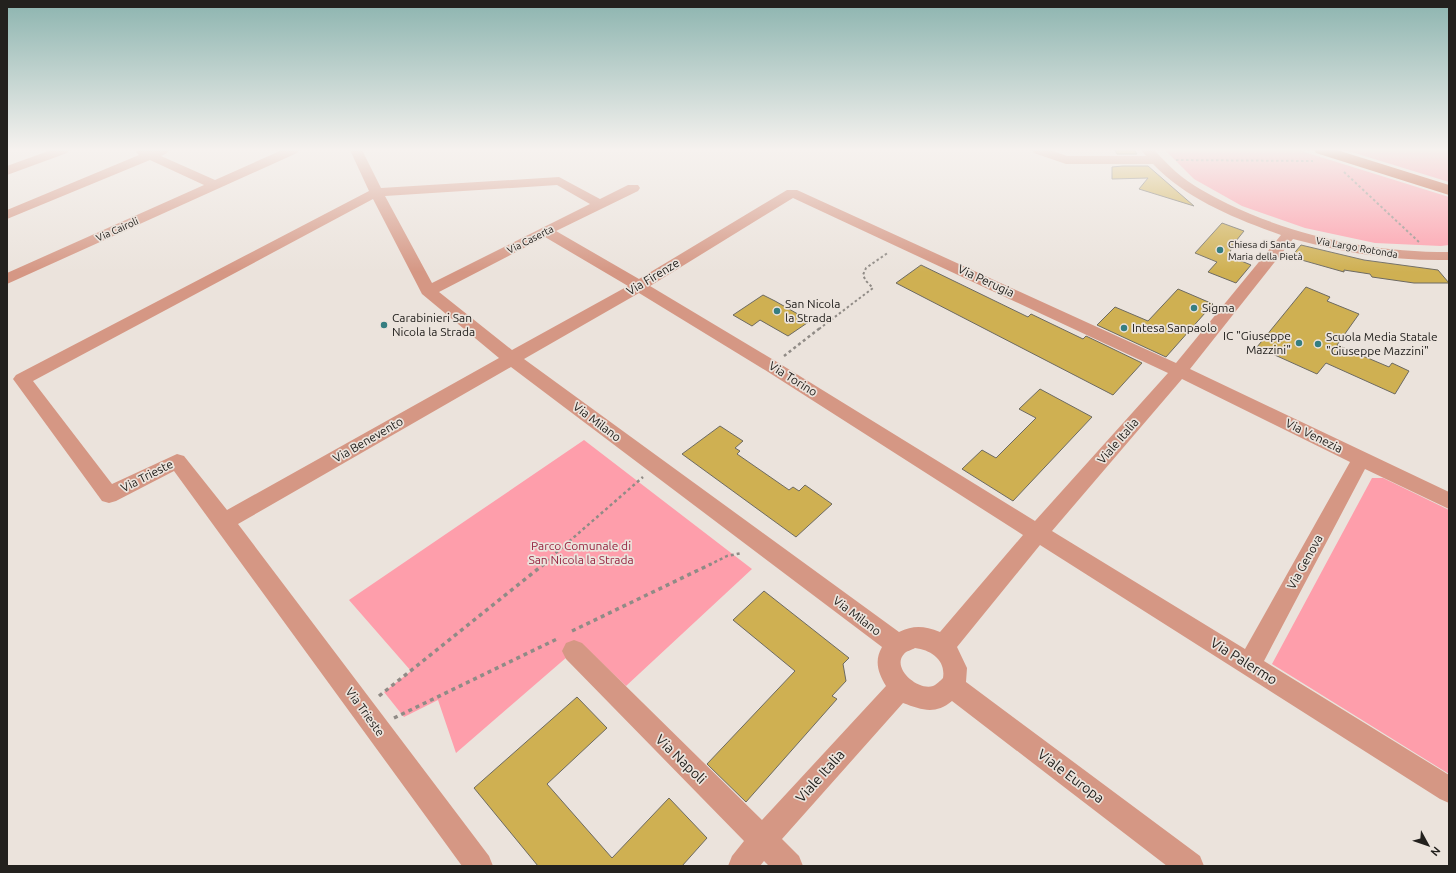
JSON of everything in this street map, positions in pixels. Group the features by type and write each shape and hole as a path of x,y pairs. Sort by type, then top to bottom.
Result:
{"street":[{"path":"7,215 61,191"},
{"name":"Via Cairoli","path":"7,279 202,191"},
{"path":"376,192 397,191"},
{"path":"576,191 600,204"},
{"name":"Via Caserta","path":"428,291 627,191"},
{"name":"Via Largo Rotonda","path":"1195,191 1221,206 1253,220 1290,233 1336,245 1383,253 1442,257"},
{"name":"Via Milano","path":"376,192 428,291 512,359 896,644"},
{"name":"Via Trieste","path":"376,192 22,379 109,496 177,461 224,522 479,866"},
{"name":"Via Perugia","path":"792,193 1178,371"},
{"name":"Via Firenze","path":"512,359 639,286 792,193"},
{"name":"Via Torino","path":"545,231 771,366 1038,532"},
{"name":"Viale Italia","path":"942,646 1038,532 1178,371 1290,233"},
{"path":"1442,257 1449,271"},
{"name":"Via Benevento","path":"224,522 512,359"},
{"name":"Via Venezia","path":"1178,371 1449,501"},
{"name":"Via Genova","path":"1249,665 1361,459"},
{"name":"Via Palermo","path":"1038,532 1449,790"},
{"path":"913,637 933,641 942,646 950,655 955,665 956,676 952,686 943,695 929,699 909,694 900,688 893,679 889,660 891,652 896,644 913,637"},
{"name":"Via Napoli","path":"574,651 789,866"},
{"name":"Viale Europa","path":"952,686 1190,866"},
{"name":"Viale Italia","path":"742,866 763,840 900,688"}],"path":[{"path":"1365,191 1442,257"},
{"path":"771,366 873,288 866,282 863,275 866,268 902,243"},
{"path":"363,709 558,552 656,466"}],"green space":[{"path":"1215,191 1429,191 1449,197 1449,245 1441,246 1375,243 1305,228 1242,206"},
{"name":"Parco Comunale di San Nicola la Strada","path":"584,440 752,569 626,686 582,644 456,753 438,700 404,717 384,692 411,671 349,600"},
{"path":"1372,478 1383,478 1449,510 1449,774 1272,664"}],"building":[{"path":"1145,191 1176,191 1194,206"},
{"name":"Chiesa di Santa Maria della Pietà","path":"1222,223 1244,231 1232,246 1229,256 1251,265 1236,283 1208,272 1217,262 1195,253"},
{"path":"1301,245 1364,260 1438,270 1449,283 1414,283 1372,277 1370,274 1344,270 1344,272 1291,257"},
{"path":"921,265 1028,317 1031,314 1083,339 1086,336 1142,363 1113,395 896,283"},
{"name":"IC \"Giuseppe Mazzini\"","path":"1306,287 1330,297 1327,301 1359,314 1337,345 1389,367 1392,363 1409,371 1395,394 1326,363 1317,374 1257,347"},
{"path":"1178,289 1213,304 1166,357 1097,325 1115,307 1148,321"},
{"name":"San Nicola la Strada","path":"763,295 810,321 788,336 760,320 752,326 733,315"},
{"path":"1040,389 1092,417 1013,501 962,469 982,450 996,458 1036,418 1019,409"},
{"path":"720,426 743,441 735,448 740,451 737,454 789,490 793,487 799,491 805,485 832,504 796,537 682,454"},
{"path":"764,591 849,658 843,664 846,681 832,696 837,699 746,802 707,764 795,671 733,620"},
{"path":"577,697 607,728 547,784 612,858 669,798 707,838 682,866 538,866 474,788"}],"place":[{"name":"Chiesa di Santa Maria della Pietà","path":"1220,250"},
{"name":"Sigma","path":"1194,308"},
{"name":"San Nicola la Strada","path":"777,311"},
{"name":"Carabinieri San Nicola la Strada","path":"384,325"},
{"name":"Intesa Sanpaolo","path":"1124,328"},
{"name":"IC \"Giuseppe Mazzini\"","path":"1299,343"},
{"name":"Scuola Media Statale \"Giuseppe Mazzini\"","path":"1318,344"}]}
